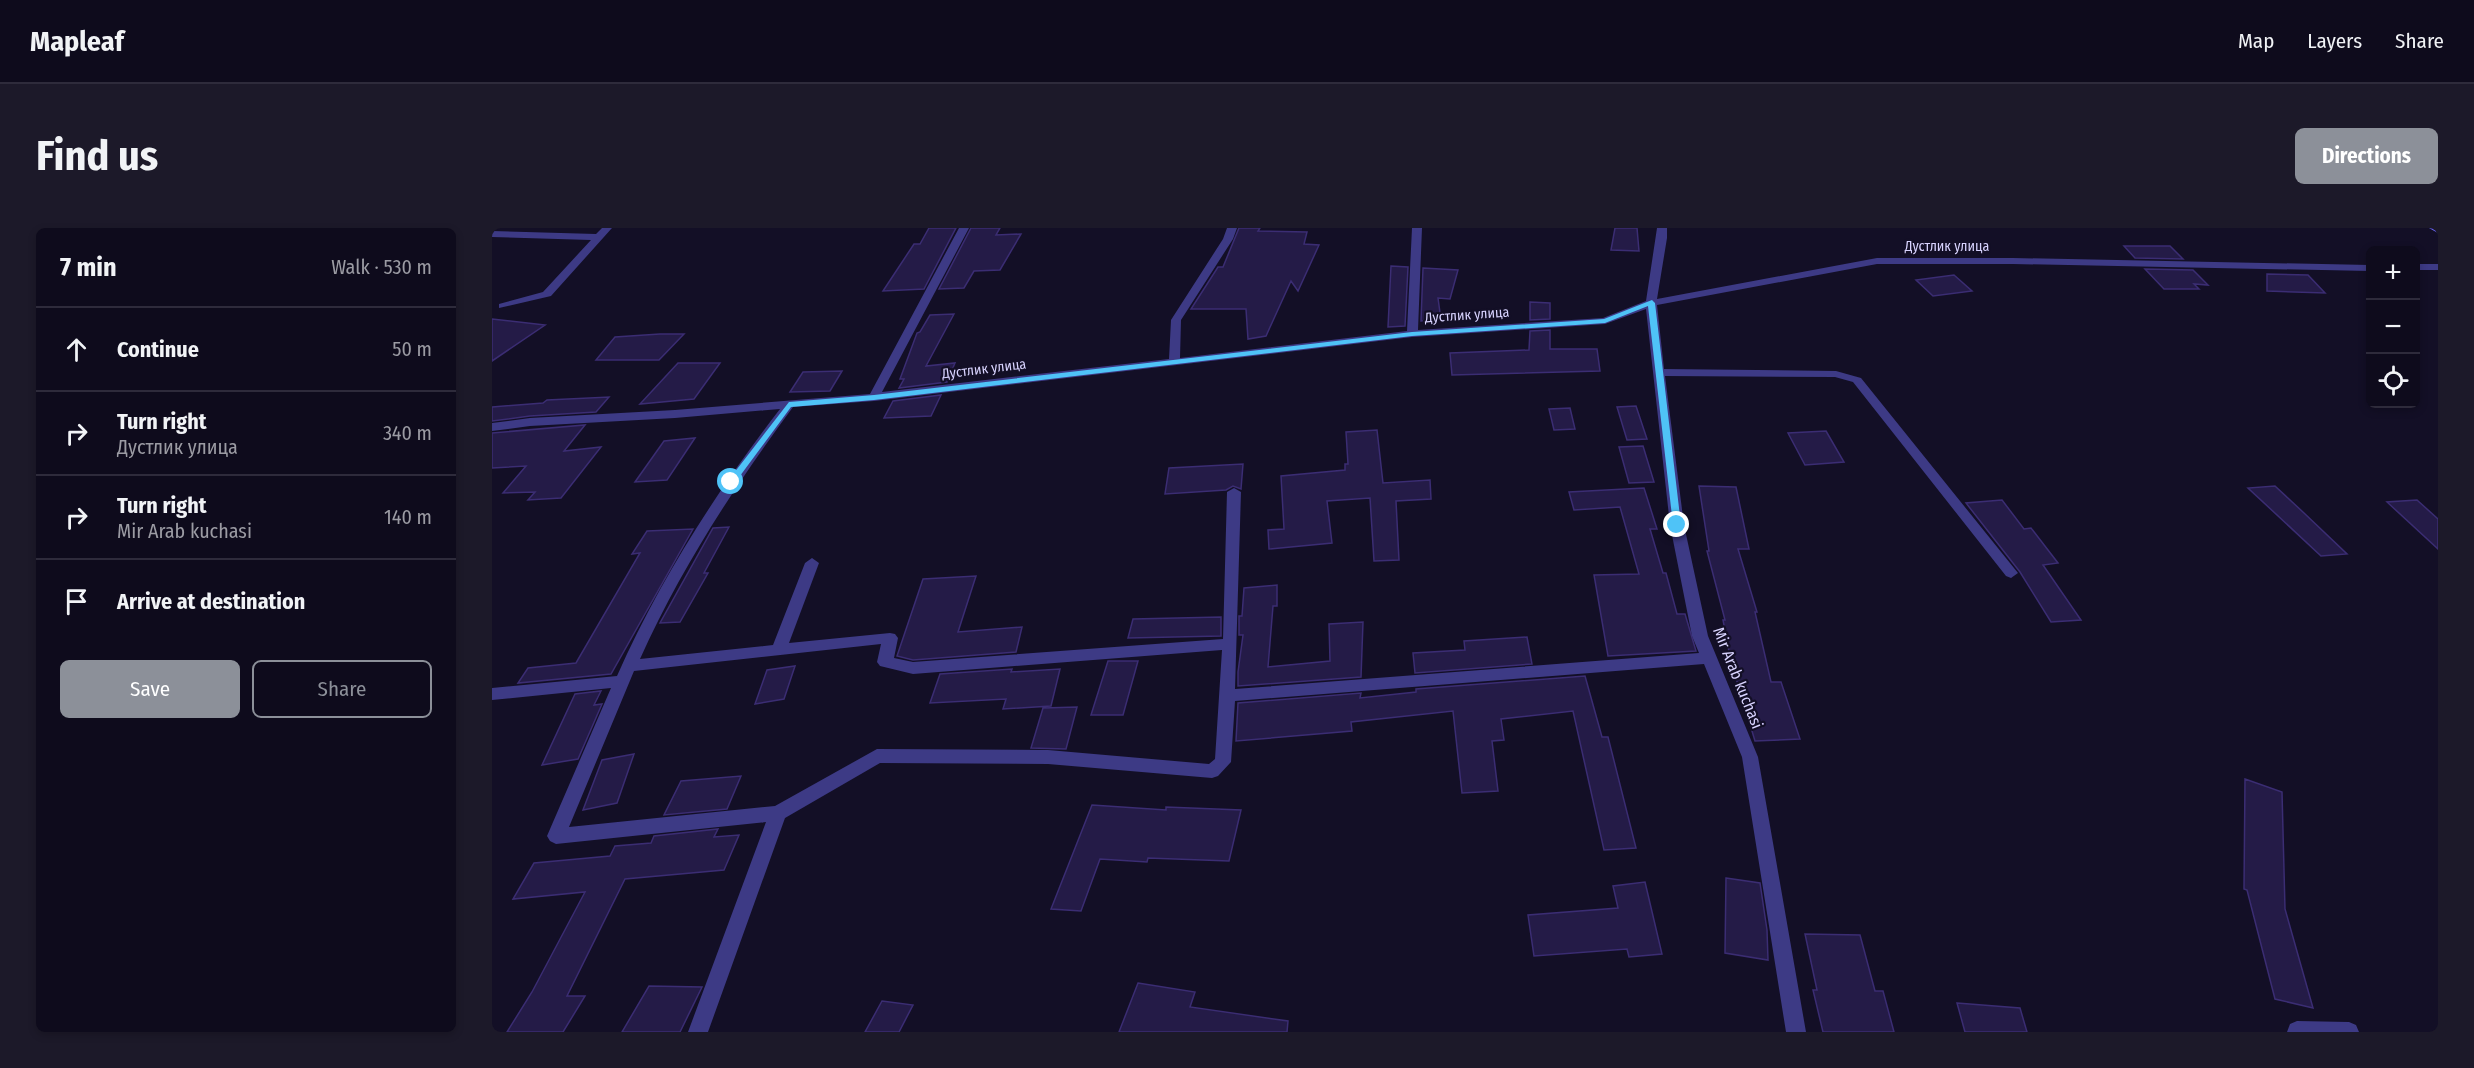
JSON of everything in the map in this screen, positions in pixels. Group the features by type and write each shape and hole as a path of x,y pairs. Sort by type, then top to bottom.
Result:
{"street":[{"path":"492,311 497,306 547,294 607,228"},
{"path":"874,397 964,228"},
{"path":"1174,363 1176,320 1228,239 1232,228"},
{"path":"1412,334 1417,228"},
{"name":"Mir Arab kuchasi","path":"1662,228 1652,303 1677,525 1700,636 1750,757 1796,1032"},
{"path":"492,234 599,237"},
{"name":"Дустлик улица","path":"492,428 530,422 789,405 874,397 1412,334 1605,321 1652,303 1877,261 2013,261 2366,268"},
{"path":"2420,267 2438,267"},
{"path":"1660,372 1836,374 1857,380 2011,573"},
{"path":"789,405 731,482 681,563 624,673 556,836 778,813 877,756 1048,757 1212,771 1223,762 1230,644 1234,492"},
{"path":"779,649 812,563"},
{"path":"492,694 779,649 890,638 885,662 913,668 1230,644"},
{"path":"1227,696 1710,658"},
{"path":"698,1032 778,813"},
{"path":"2297,1031 2349,1032"}],"building":[{"path":"929,228 956,228 924,289 883,291 914,244 920,244"},
{"path":"971,228 1000,228 996,235 1021,234 1000,270 974,271 964,288 939,289"},
{"path":"1239,228 1260,228 1258,231 1307,232 1304,244 1319,245 1298,291 1291,281 1266,336 1248,339 1246,309 1191,309 1218,267 1223,267"},
{"path":"1615,228 1637,228 1639,251 1611,250"},
{"path":"2124,246 2170,246 2183,259 2135,258"},
{"path":"1391,266 1408,267 1405,326 1388,327"},
{"path":"1423,268 1458,270 1450,299 1438,298 1441,320 1421,321"},
{"path":"2145,269 2193,270 2208,285 2194,284 2199,289 2164,289"},
{"path":"2267,274 2308,275 2325,293 2267,291"},
{"path":"1954,275 1972,291 1933,296 1916,280"},
{"path":"1530,302 1550,303 1550,319 1530,320"},
{"path":"954,314 926,366 955,363 947,382 899,388 904,379 900,379 917,333 920,332 930,315"},
{"path":"492,319 545,325 492,361"},
{"path":"1550,330 1550,349 1597,349 1600,371 1452,375 1450,353 1529,350 1530,331"},
{"path":"684,334 659,360 596,360 615,337"},
{"path":"678,363 720,363 694,399 640,404"},
{"path":"842,371 830,391 790,392 803,372"},
{"path":"941,395 931,416 884,418 893,401"},
{"path":"609,397 596,412 492,421 492,407 543,403 547,400"},
{"path":"1636,406 1647,439 1627,440 1617,407"},
{"path":"1570,408 1575,429 1554,430 1549,409"},
{"path":"585,425 564,451 601,447 561,498 528,500 535,492 503,493 526,466 492,468 492,433"},
{"path":"1377,430 1383,483 1430,480 1431,499 1396,501 1399,560 1374,561 1370,498 1327,501 1332,543 1269,549 1268,530 1284,529 1281,476 1345,470 1345,464 1348,464 1346,432"},
{"path":"1826,431 1844,462 1805,465 1788,433"},
{"path":"695,438 667,480 635,482 664,441"},
{"path":"1643,446 1654,482 1629,483 1619,447"},
{"path":"1243,464 1241,489 1233,486 1226,490 1165,494 1169,468"},
{"path":"1699,486 1736,487 1749,549 1738,549 1757,612 1755,612 1771,682 1781,682 1800,739 1755,741 1736,678 1734,678 1723,620 1725,620 1707,551 1709,551"},
{"path":"2275,486 2347,554 2321,556 2248,488"},
{"path":"1644,488 1657,529 1650,529 1663,573 1666,573 1677,614 1685,614 1696,651 1608,656 1594,575 1639,574 1620,507 1574,510 1569,492"},
{"path":"2002,500 2024,529 2031,528 2058,563 2043,565 2081,620 2051,622 2020,572 1966,503"},
{"path":"2417,500 2438,519 2438,549 2387,502"},
{"path":"729,527 704,573 708,573 680,622 660,623 713,528"},
{"path":"693,529 611,674 518,683 528,668 576,663 640,553 632,554 647,531"},
{"path":"976,576 958,632 1022,627 1016,652 913,660 897,656 923,579"},
{"path":"1277,585 1277,606 1273,606 1268,667 1330,661 1329,624 1363,622 1361,677 1238,686 1243,635 1239,635 1239,616 1242,616 1244,588"},
{"path":"1221,617 1221,636 1128,638 1133,619"},
{"path":"1527,637 1532,664 1415,673 1413,653 1465,650 1464,641"},
{"path":"1108,661 1138,661 1123,715 1091,715"},
{"path":"795,666 784,699 755,704 767,670"},
{"path":"1012,669 1011,672 1060,669 1051,706 1003,709 1006,699 930,703 940,674"},
{"path":"1585,676 1602,737 1608,737 1636,848 1604,850 1573,711 1501,719 1504,740 1492,741 1498,791 1462,793 1453,711 1351,722 1352,731 1236,741 1238,703 1361,693 1360,698 1416,692 1416,689"},
{"path":"601,691 594,705 602,704 578,759 542,765 575,694"},
{"path":"1077,707 1066,749 1031,748 1043,708"},
{"path":"634,754 617,803 583,810 602,760"},
{"path":"741,776 727,809 664,815 681,781"},
{"path":"2245,779 2282,792 2285,909 2313,1008 2275,999 2247,890 2244,889"},
{"path":"1092,805 1166,810 1166,807 1241,810 1229,861 1148,858 1147,862 1100,859 1081,911 1051,909"},
{"path":"718,829 714,837 739,835 724,870 625,879 567,996 585,996 563,1032 507,1032 532,992 585,892 513,899 534,863 610,856 615,846 651,843 654,836"},
{"path":"1726,878 1760,883 1767,930 1768,960 1725,953"},
{"path":"1645,882 1662,954 1629,957 1627,949 1534,956 1528,915 1618,908 1613,886"},
{"path":"1805,934 1860,935 1875,991 1883,991 1894,1032 1823,1032 1813,990 1817,990"},
{"path":"1138,983 1195,992 1190,1007 1288,1021 1287,1032 1119,1032"},
{"path":"649,986 702,987 680,1032 622,1032"},
{"path":"882,1001 913,1005 899,1032 865,1032"},
{"path":"1957,1003 2020,1008 2027,1032 1965,1032"}],"route":[{"path":"731,482 789,405 1174,363 1229,354 1412,334 1605,321 1652,303 1677,525"}]}
